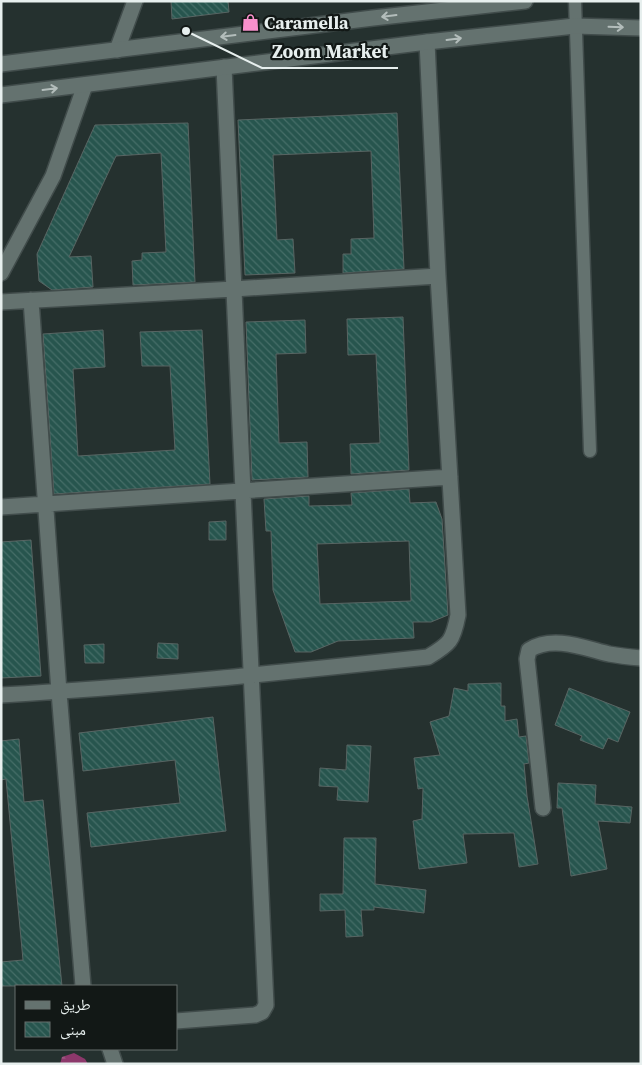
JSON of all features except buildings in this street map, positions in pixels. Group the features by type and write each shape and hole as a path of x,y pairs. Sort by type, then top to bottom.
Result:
{"street":[{"path":"117,50 136,1"},
{"path":"1,64 525,1"},
{"path":"1,95 427,42 575,26 641,28"},
{"path":"1,695 59,692 251,675 428,657 447,646 455,630 458,615 438,276 427,42"},
{"path":"178,1021 255,1015 262,1012 266,1005 224,67"},
{"path":"1,273 52,176 85,85"},
{"path":"1,302 438,276"},
{"path":"30,300 83,985"},
{"path":"1,507 450,477"},
{"path":"544,808 527,659 529,650 536,646 564,643 612,655 641,658"},
{"path":"110,1050 115,1064"}],"lane":[{"path":"575,1 590,451"}],"green space":[{"path":"74,1053 85,1059 88,1064 60,1064 62,1057"}],"place":[{"name":"Caramella","path":"250,22"},
{"name":"Zoom Market","path":"186,31"}]}
